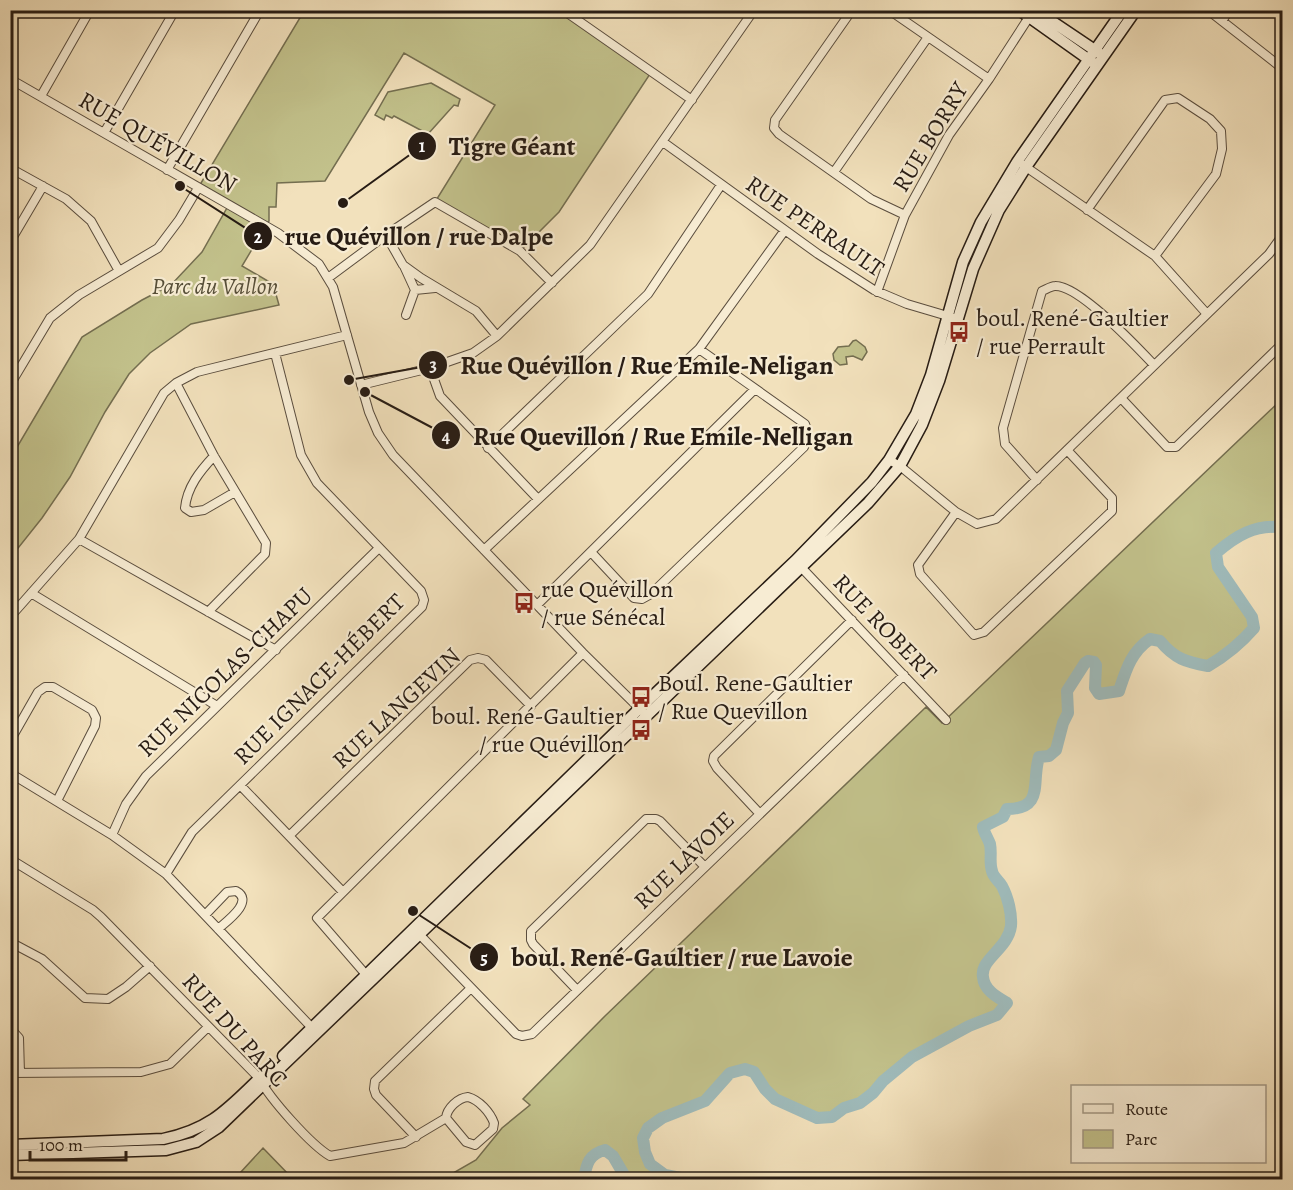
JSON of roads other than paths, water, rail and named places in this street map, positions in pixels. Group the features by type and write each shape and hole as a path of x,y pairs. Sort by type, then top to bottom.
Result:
{"street":[{"path":"41,96 90,10"},
{"path":"104,133 175,10"},
{"path":"166,170 260,10"},
{"path":"562,10 692,100"},
{"path":"361,385 430,368 473,353 497,336 590,246 754,10"},
{"path":"852,10 775,120 774,128 779,134 871,198 905,215"},
{"path":"889,10 989,79"},
{"path":"1100,54 1123,10"},
{"path":"10,1145 163,1139 192,1131 221,1115 261,1081 798,564 868,503 900,466 925,418 939,381 963,262 981,222 999,189 1022,165 1093,63 1136,10"},
{"path":"1208,10 1281,63"},
{"path":"1222,21 1229,10"},
{"path":"1029,12 1100,54"},
{"path":"1029,12 1093,63"},
{"name":"RUE BORRY","path":"877,292 905,215 949,135 989,79 1029,12"},
{"path":"834,172 928,37"},
{"name":"RUE QUÉVILLON","path":"10,79 278,234 319,264 333,287 361,385 378,433 393,455 583,653 643,712"},
{"path":"1087,210 1165,100 1178,98 1210,119 1221,131 1222,149 1216,174 1155,256"},
{"name":"RUE PERRAULT","path":"663,142 818,254 877,292 952,318"},
{"path":"1022,165 1155,256 1207,314"},
{"path":"10,168 66,200 91,221 119,271"},
{"path":"488,448 648,294 722,185"},
{"path":"10,242 43,186"},
{"path":"10,386 50,318 79,295 158,248 179,220 198,188"},
{"path":"328,278 435,202 520,251 552,283"},
{"path":"484,550 699,349 785,230"},
{"path":"386,235 415,290 406,315"},
{"path":"890,460 956,512 977,524 996,519 1269,254 1282,236"},
{"path":"403,265 435,288 476,311 497,336"},
{"path":"1037,480 1005,444 1004,428 1042,291 1054,286 1071,290 1114,324 1155,365"},
{"path":"415,290 435,288"},
{"path":"798,564 890,460 916,414 952,318"},
{"path":"10,617 79,539 164,393 176,383 197,372 347,335"},
{"path":"1121,398 1167,447 1176,447 1282,344"},
{"path":"591,552 634,598 642,599 651,594 804,447 808,431 804,424 699,349"},
{"name":"RUE IGNACE-HÉBERT","path":"166,874 192,832 422,607 424,600 421,591 316,483 301,455 275,353"},
{"path":"430,368 440,396 538,500"},
{"path":"176,383 214,456 266,543 266,552 208,612"},
{"path":"537,605 755,389"},
{"path":"956,512 918,565 920,574 974,635 984,632 1112,511 1112,498 1067,450"},
{"path":"214,456 200,470 190,487 185,508 190,513 204,510 235,492"},
{"path":"79,539 276,650"},
{"name":"RUE NICOLAS-CHAPU","path":"112,835 126,804 146,776 379,548"},
{"name":"RUE ROBERT","path":"798,564 946,720"},
{"path":"31,593 217,706"},
{"path":"760,814 717,768 714,756 852,620"},
{"path":"368,977 316,918 583,653"},
{"name":"RUE LANGEVIN","path":"289,836 470,660 478,658 486,660 531,706"},
{"name":"RUE LAVOIE","path":"417,932 516,1034 522,1036 532,1034 904,675"},
{"path":"10,741 38,692 45,687 53,687 92,710 96,718 95,726 57,801"},
{"path":"10,773 112,835 166,874 314,1030"},
{"path":"240,785 343,892"},
{"path":"577,990 533,944 530,934 533,928 597,866 646,819 650,818 660,821 705,867"},
{"name":"RUE DU PARC","path":"10,859 93,910 261,1081 276,1103 316,1145 330,1156 398,1145 416,1137 446,1118"},
{"path":"205,915 228,892 240,893 243,899 242,906 219,929"},
{"path":"10,942 42,959 85,998 108,999 150,966"},
{"path":"416,1137 376,1095 375,1081 471,988"},
{"path":"10,1073 141,1072 170,1064 208,1027"},
{"path":"10,1028 19,1038 20,1073"},
{"path":"10,1155 166,1150 182,1147 196,1142 219,1127 261,1081"},
{"path":"468,1097 474,1099 491,1117 494,1126 479,1143 470,1144 446,1118 448,1110 460,1099 468,1097"}],"waterway":[{"path":"691,1180 665,1175 650,1164 643,1138 648,1128 662,1118 705,1101 730,1073 745,1069 754,1072 775,1099 817,1118 832,1117 844,1108 860,1103 912,1057 969,1026 997,1015 1007,1003 988,989 984,982 983,971 1009,934 1011,916 1004,890 993,873 990,844 983,827 1003,817 1007,809 1019,808 1032,799 1039,757 1049,756 1056,750 1068,713 1067,691 1085,663 1094,662 1096,665 1095,688 1099,694 1119,691 1134,656 1150,639 1160,641 1181,659 1208,666 1227,654 1244,639 1254,628 1252,617 1218,567 1216,553 1246,533 1263,528 1282,527"},
{"path":"584,1180 589,1160 595,1154 605,1150 613,1156 627,1180"}],"place":[{"name":"rue Quévillon / rue Dalpe","path":"180,186"},
{"name":"Tigre Géant","path":"343,203"},
{"name":"boul. René-Gaultier / rue Perrault","path":"959,332"},
{"name":"Rue Quévillon / Rue Emile-Neligan","path":"349,380"},
{"name":"Rue Quevillon / Rue Emile-Nelligan","path":"365,392"},
{"name":"rue Quévillon / rue Sénécal","path":"524,603"},
{"name":"Boul. Rene-Gaultier / Rue Quevillon","path":"641,697"},
{"name":"boul. René-Gaultier / rue Quévillon","path":"641,730"},
{"name":"boul. René-Gaultier / rue Lavoie","path":"413,911"}],"park label":[{"name":"Parc du Vallon","path":"215,286"}]}
